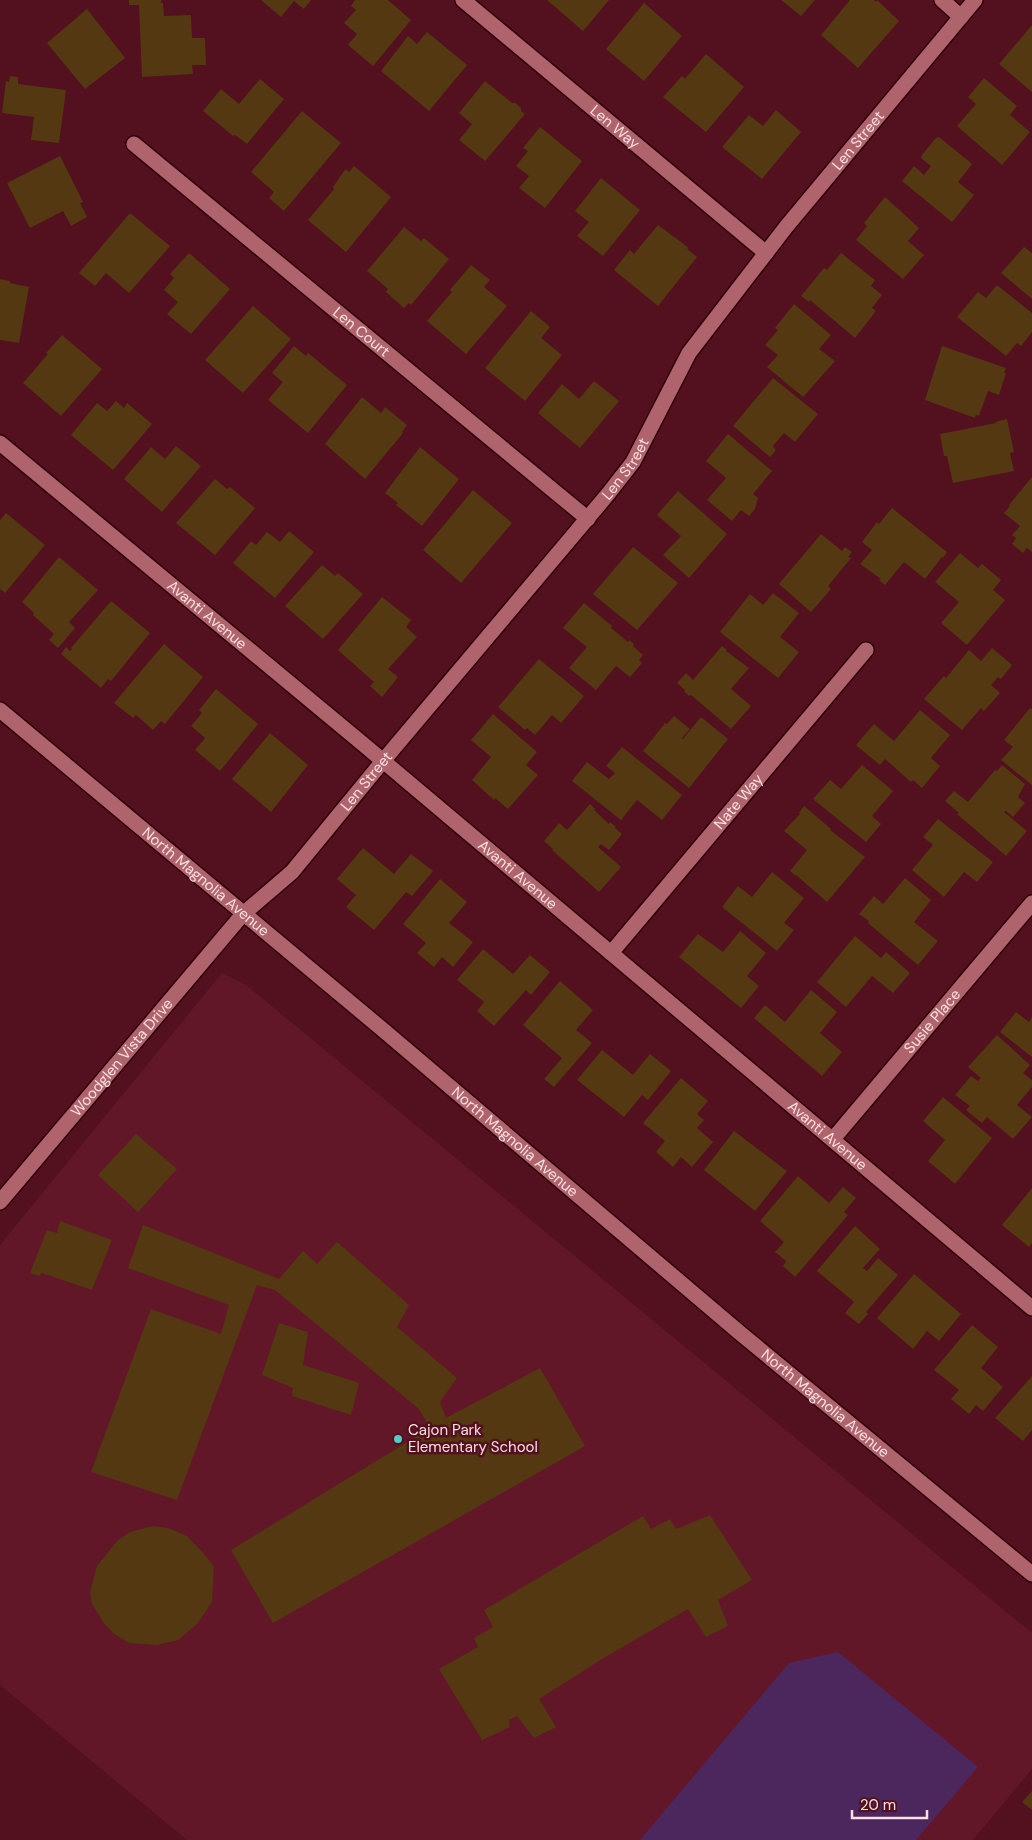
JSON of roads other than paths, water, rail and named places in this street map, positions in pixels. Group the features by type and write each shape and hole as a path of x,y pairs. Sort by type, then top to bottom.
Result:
{"street":[{"name":"Len Way","path":"463,0 766,253"},
{"path":"942,0 961,16"},
{"name":"Len Street","path":"243,914 292,872 383,761 588,519 633,462 689,353 792,220 975,0"},
{"name":"Len Court","path":"134,144 588,519"},
{"name":"Avanti Avenue","path":"0,442 383,761 1032,1308"},
{"name":"Nate Way","path":"611,953 866,650"},
{"name":"North Magnolia Avenue","path":"0,710 382,1029 733,1326 1032,1574"},
{"name":"Susie Place","path":"833,1139 1032,903"},
{"name":"Woodglen Vista Drive","path":"0,1202 243,914"}],"place":[{"name":"Cajon Park Elementary School","path":"398,1439"}]}
